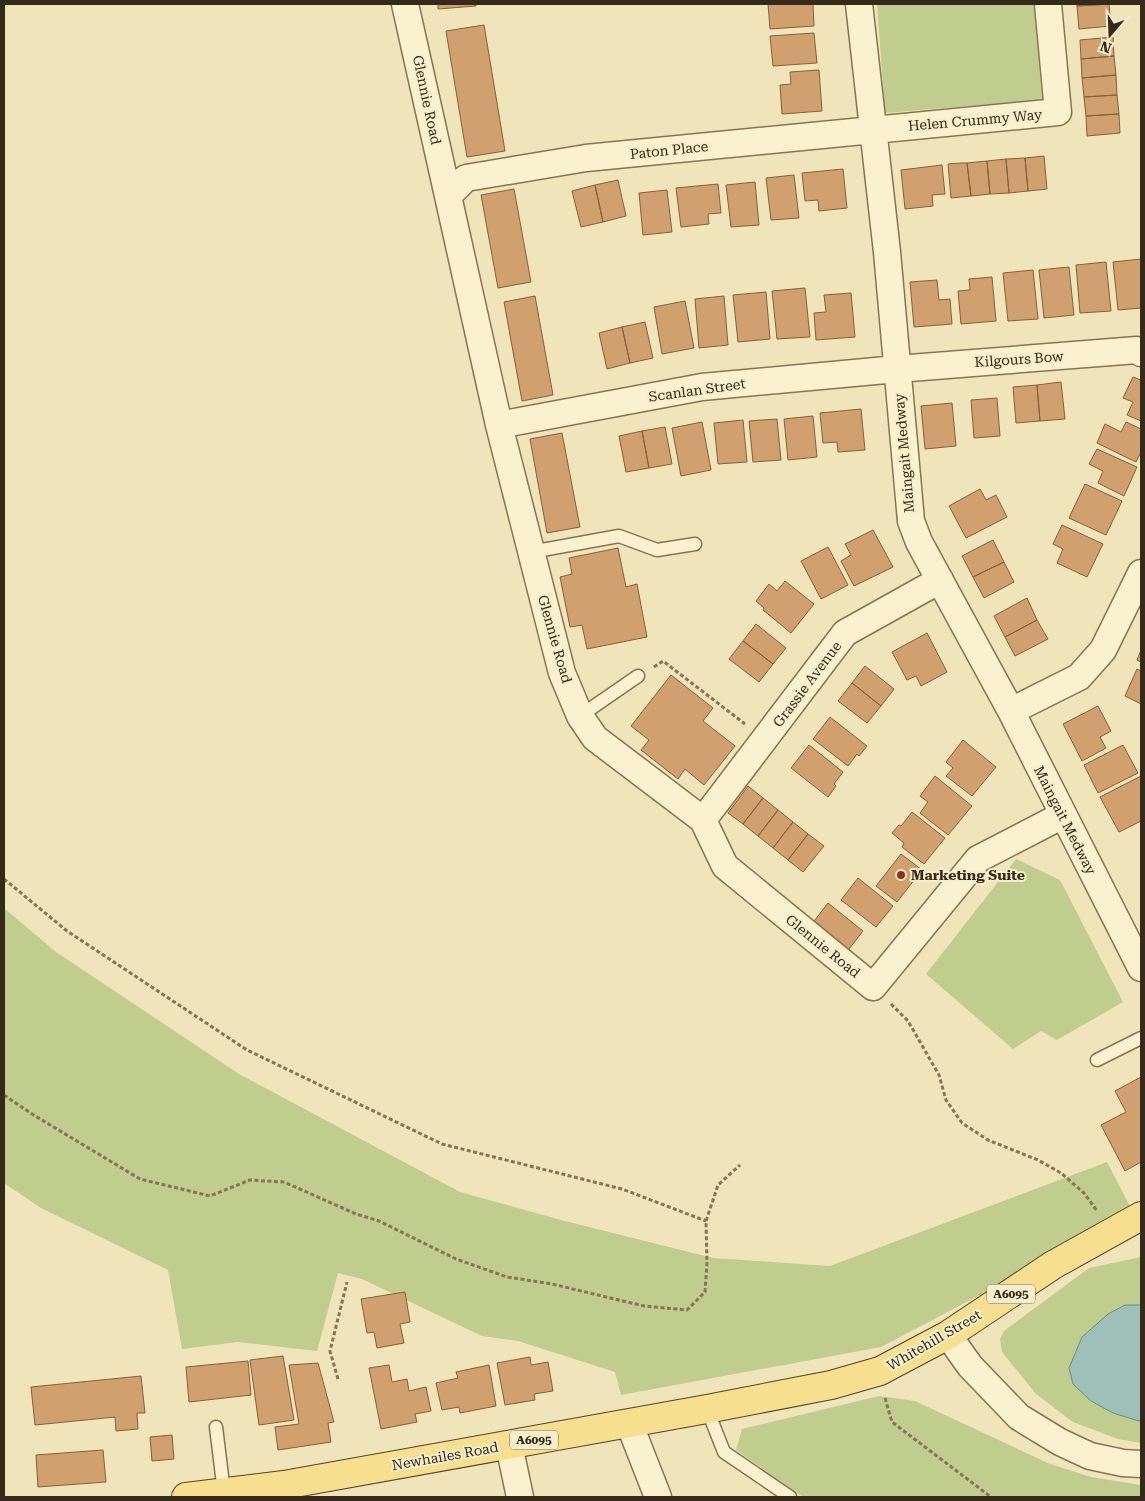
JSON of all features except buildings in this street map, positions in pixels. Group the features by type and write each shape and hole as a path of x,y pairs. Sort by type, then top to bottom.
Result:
{"main road":[{"name":"Whitehill Street","path":"880,1371 948,1335 1054,1265 1141,1216"},
{"name":"Newhailes Road","path":"186,1497 224,1492 285,1491 509,1444 831,1385 880,1371"}],"street":[{"name":"Glennie Road","path":"406,4 499,425 562,673 580,716 596,738 703,820 725,866 874,988"},
{"name":"Maingait Medway","path":"859,4 887,252 911,521 919,542 1011,711 1141,968"},
{"name":"Helen Crummy Way","path":"872,129 1058,112 1048,4"},
{"name":"Paton Place","path":"448,196 466,178 586,158 872,129"},
{"name":"Kilgours Bow","path":"897,369 1137,350 1141,353"},
{"name":"Scanlan Street","path":"499,425 702,387 897,369"},
{"path":"1011,711 1079,677 1103,650 1141,573"},
{"name":"Grassie Avenue","path":"703,820 845,633 940,580"},
{"path":"874,988 978,859 1062,815"},
{"path":"948,1335 970,1366 1019,1417 1060,1442 1090,1456 1122,1463 1141,1464"},
{"path":"629,1423 658,1497"},
{"path":"509,1444 520,1497"}],"lane":[{"path":"532,552 619,536 656,550 695,544"},
{"path":"580,716 638,676"},
{"path":"1097,1060 1141,1038"},
{"path":"707,1409 724,1452 790,1497"},
{"path":"216,1427 224,1492"}],"path":[{"path":"638,676 663,661 765,740"},
{"path":"4,878 67,931 248,1050 442,1144 622,1189 706,1222"},
{"path":"874,988 908,1021 940,1075 946,1100 962,1123 988,1140 1038,1160 1061,1173 1084,1193 1112,1232"},
{"path":"4,1096 140,1179 210,1196 250,1180 284,1182 356,1214 379,1221 456,1259 506,1277 552,1284 644,1306 687,1310 705,1292 707,1263 706,1222 718,1186 740,1165"},
{"path":"338,1379 330,1351 346,1282"},
{"path":"880,1371 882,1387 892,1422 991,1497"}],"green space":[{"path":"877,4 1034,4 1042,100 885,113"},
{"path":"1016,859 1060,880 1123,1002 1057,1040 1041,1031 1013,1049 926,974"},
{"path":"4,908 56,952 239,1074 460,1192 561,1220 713,1258 830,1266 1107,1162 1134,1214 881,1347 621,1395 615,1372 518,1341 482,1336 362,1279 338,1273 317,1351 238,1342 182,1349 168,1270 41,1208 4,1183"},
{"path":"1141,1257 1141,1443 1118,1439 1073,1422 1036,1394 1002,1352 1000,1339 1004,1331 1089,1268"},
{"path":"879,1396 915,1401 1050,1464 1091,1477 1141,1485 1141,1497 803,1497 736,1450 742,1429"}],"water":[{"path":"1125,1305 1141,1305 1141,1420 1139,1421 1113,1413 1091,1401 1073,1384 1069,1368 1082,1337 1108,1314"}],"place":[{"name":"Marketing Suite","path":"901,875"}]}
